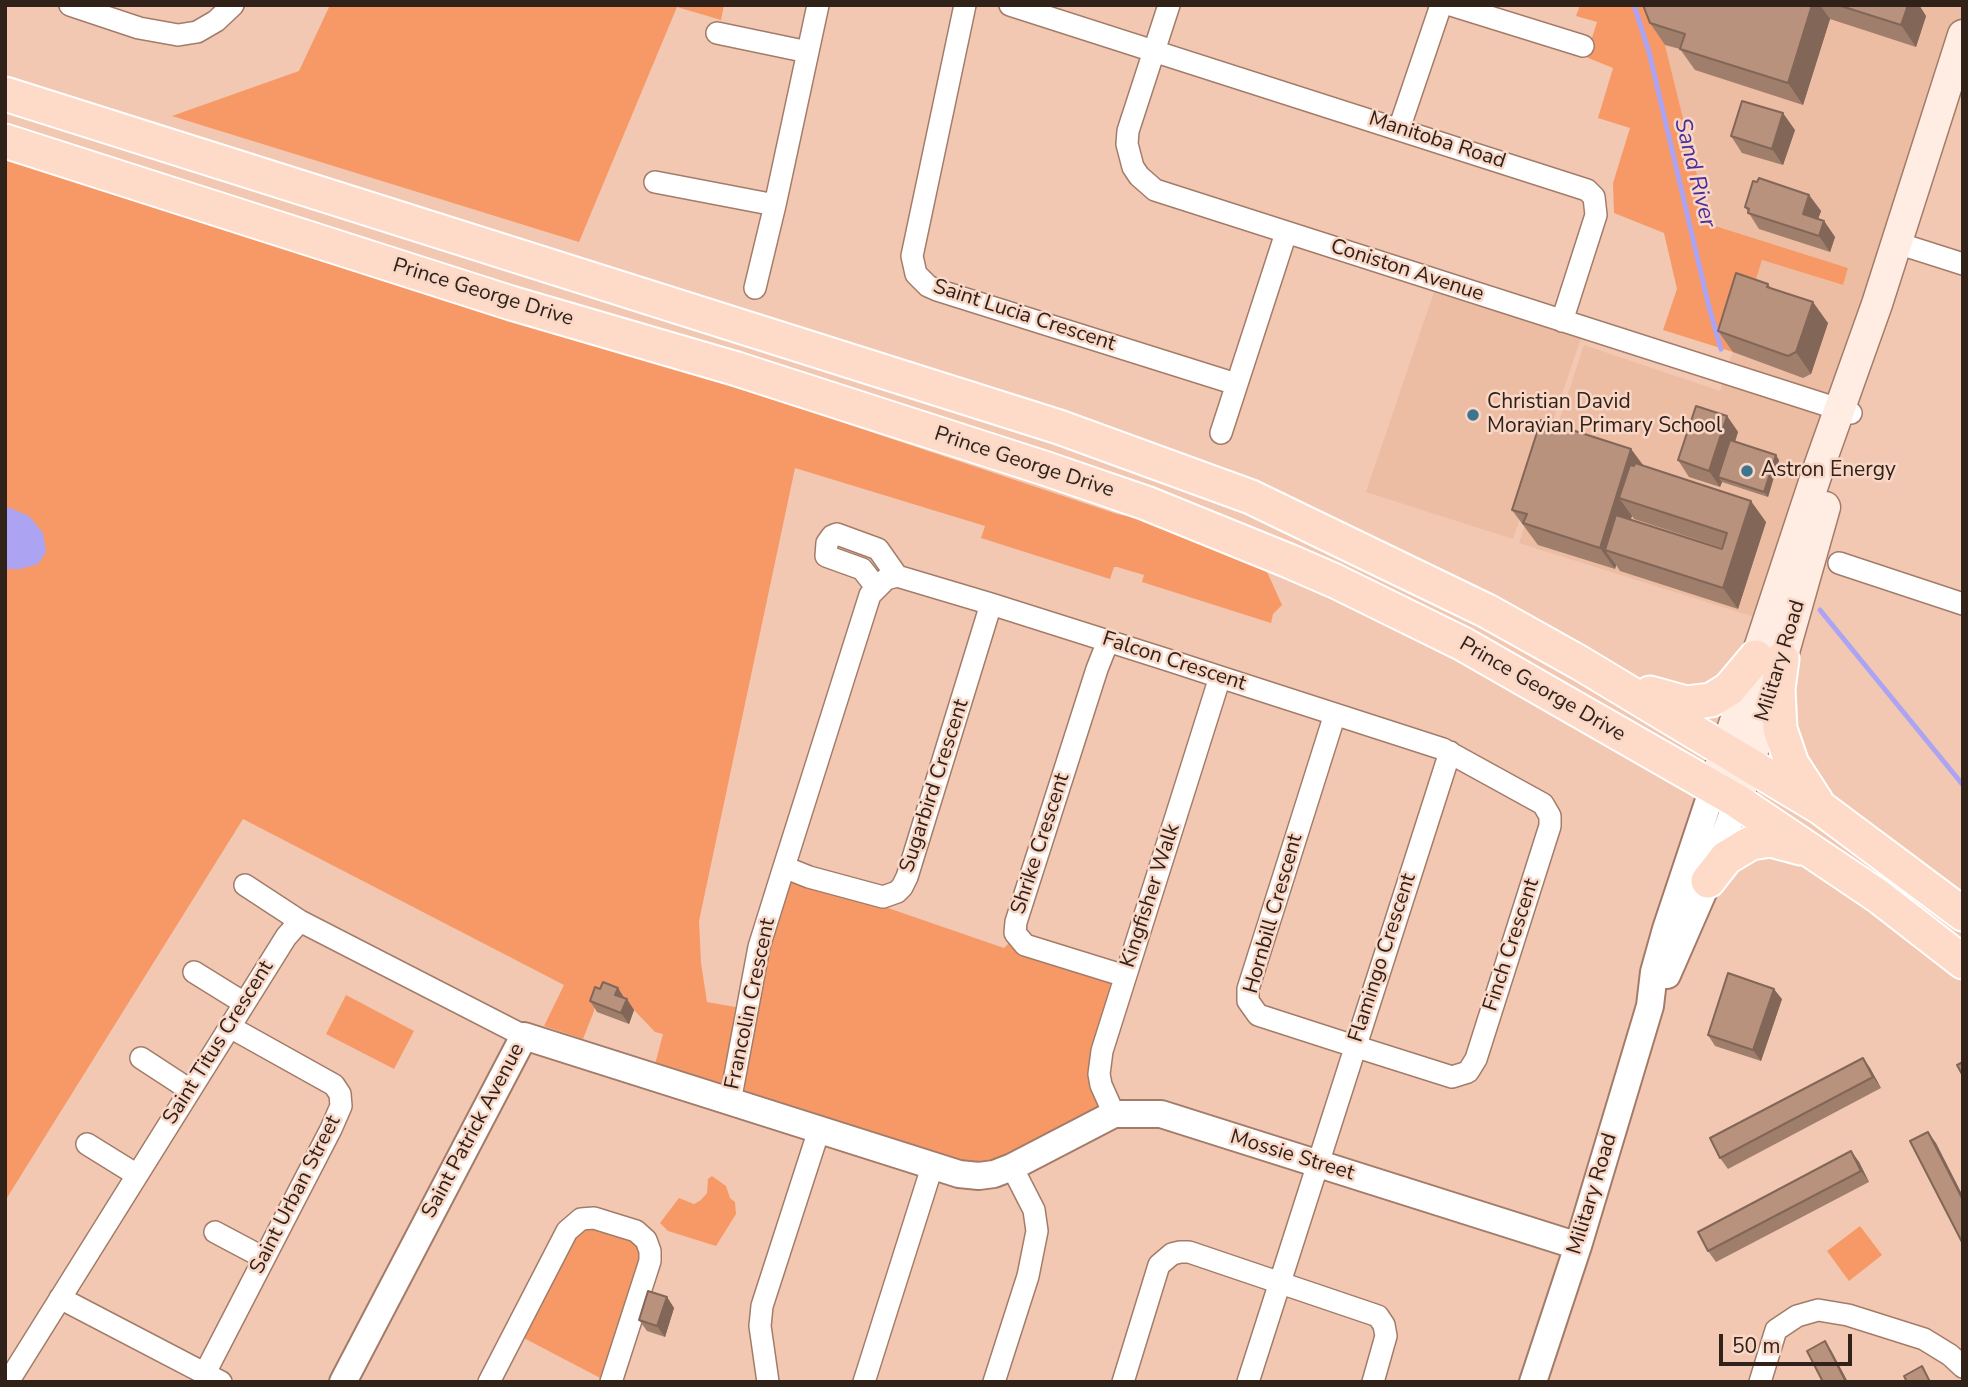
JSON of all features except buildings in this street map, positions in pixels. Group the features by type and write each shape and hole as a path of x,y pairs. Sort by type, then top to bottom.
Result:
{"main road":[{"name":"Military Road","path":"1725,794 1963,35"},
{"name":"Prince George Drive","path":"5,94 1059,427 1251,497 1487,611 1580,663 1821,808 1963,914"},
{"name":"Prince George Drive","path":"5,141 511,303 737,369 1146,503 1335,581 1462,644 1725,794 1825,858 1963,962"},
{"path":"1580,663 1673,701 1699,703 1711,700 1729,689 1769,658 1785,747 1804,786 1821,808"},
{"path":"1708,881 1743,846 1762,841 1785,842 1825,858"}],"street":[{"path":"69,5 139,28 178,35 197,32 216,21 233,5"},
{"path":"755,288 818,5"},
{"name":"Saint Lucia Crescent","path":"964,5 912,256 915,274 937,290 1237,384"},
{"path":"1010,5 1154,50"},
{"name":"Coniston Avenue","path":"1169,5 1128,131 1129,156 1139,176 1155,190 1845,411"},
{"path":"1399,129 1441,5"},
{"path":"1451,5 1583,46"},
{"path":"717,33 808,52"},
{"name":"Manitoba Road","path":"1154,50 1587,190 1594,197 1596,215 1562,321"},
{"path":"655,182 775,205"},
{"path":"1221,433 1286,233"},
{"path":"1897,243 1963,264"},
{"path":"837,534 878,550 897,576 886,579 876,587 862,569 826,556 827,543 837,534"},
{"path":"1839,563 1963,604"},
{"name":"Falcon Crescent","path":"897,576 1450,752"},
{"name":"Francolin Crescent","path":"876,587 870,595 759,947 730,1102 959,1174 979,1176 1012,1167"},
{"name":"Sugarbird Crescent","path":"784,867 809,877 883,897 902,887 991,604"},
{"name":"Shrike Crescent","path":"1108,641 1020,908 1015,933 1025,945 1125,976"},
{"name":"Kingfisher Walk","path":"1114,1114 1098,1074 1102,1051 1220,677"},
{"name":"Hornbill Crescent","path":"1335,714 1247,995 1250,1007 1258,1015 1354,1046"},
{"name":"Finch Crescent","path":"1354,1046 1452,1077 1468,1073 1476,1059 1550,826 1550,816 1548,809 1538,801 1450,752"},
{"name":"Flamingo Crescent","path":"1248,1382 1450,752"},
{"name":"Military Road","path":"1650,1006 1666,978 1708,881 1725,794"},
{"name":"Military Road","path":"1533,1382 1578,1246 1650,1006 1654,972 1725,794"},
{"path":"246,885 300,921 524,1036"},
{"name":"Saint Titus Crescent","path":"8,1382 244,1003 286,937 300,921"},
{"path":"194,972 244,1003"},
{"name":"Saint Urban Street","path":"213,1377 264,1258 341,1106 340,1094 334,1085 230,1027"},
{"name":"Saint Patrick Avenue","path":"343,1382 524,1036 730,1102"},
{"path":"141,1058 190,1090"},
{"name":"Mossie Street","path":"1012,1167 1114,1114 1161,1114 1578,1246"},
{"path":"768,1382 760,1313 819,1130"},
{"path":"87,1144 137,1175"},
{"path":"864,1382 932,1167"},
{"path":"994,1382 1028,1276 1037,1231 1034,1210 1012,1167"},
{"path":"489,1382 567,1231 581,1219 594,1218 636,1231 646,1240 650,1251 650,1261 611,1382"},
{"path":"215,1232 264,1258"},
{"path":"1123,1382 1159,1265 1171,1254 1189,1252 1378,1316 1384,1325 1386,1336 1373,1382"},
{"path":"60,1298 213,1377"},
{"path":"1760,1382 1776,1330 1797,1316 1818,1310 1848,1315 1924,1339 1950,1355 1963,1367"}],"shaded area":[{"path":"330,5 724,5 721,20 677,7 579,242 172,116 299,71"},
{"path":"1580,5 1651,5 1665,45 1709,224 1848,268 1843,285 1762,260 1733,352 1663,330 1677,289 1664,233 1614,213 1613,183 1630,128 1598,118 1613,68 1586,57 1597,22 1576,16"},
{"path":"1651,5 1963,5 1963,35 1767,621 1519,543 1584,345 1720,391 1762,260 1842,285 1848,268 1709,224 1665,45"},
{"path":"5,159 479,305 1117,514 1156,522 1263,563 1282,605 1273,614 1271,623 1142,582 1144,575 1117,567 1114,567 1110,579 981,538 985,526 795,468 699,921 701,963 707,1002 741,1008 725,1082 719,1086 654,1068 663,1034 655,1032 634,1010 595,992 594,1011 583,1039 544,1026 564,985 243,819 5,1201"},
{"name":"Christian David Moravian Primary School","path":"1435,289 1581,338 1513,539 1366,492"},
{"path":"5,506 29,516 43,533 46,552 38,564 20,569 5,569"},
{"path":"795,879 804,879 1004,948 1013,939 1109,979 1113,989 1098,1108 1007,1159 973,1167 750,1100 742,1091 768,941 788,884"},
{"path":"346,995 414,1031 394,1069 326,1034"},
{"path":"712,1176 726,1186 730,1198 735,1202 736,1214 716,1246 668,1231 660,1223 679,1198 694,1204 701,1200 707,1193 708,1179"},
{"path":"585,1225 636,1240 642,1258 604,1380 520,1336 573,1233"},
{"path":"1860,1226 1882,1255 1849,1281 1827,1251"}],"waterway":[{"name":"Sand River","path":"1634,5 1649,52 1721,349"},
{"name":"Sand River","path":"1820,610 1963,785"}],"place":[{"name":"Christian David Moravian Primary School","path":"1473,415"},
{"name":"Astron Energy","path":"1747,471"}]}
